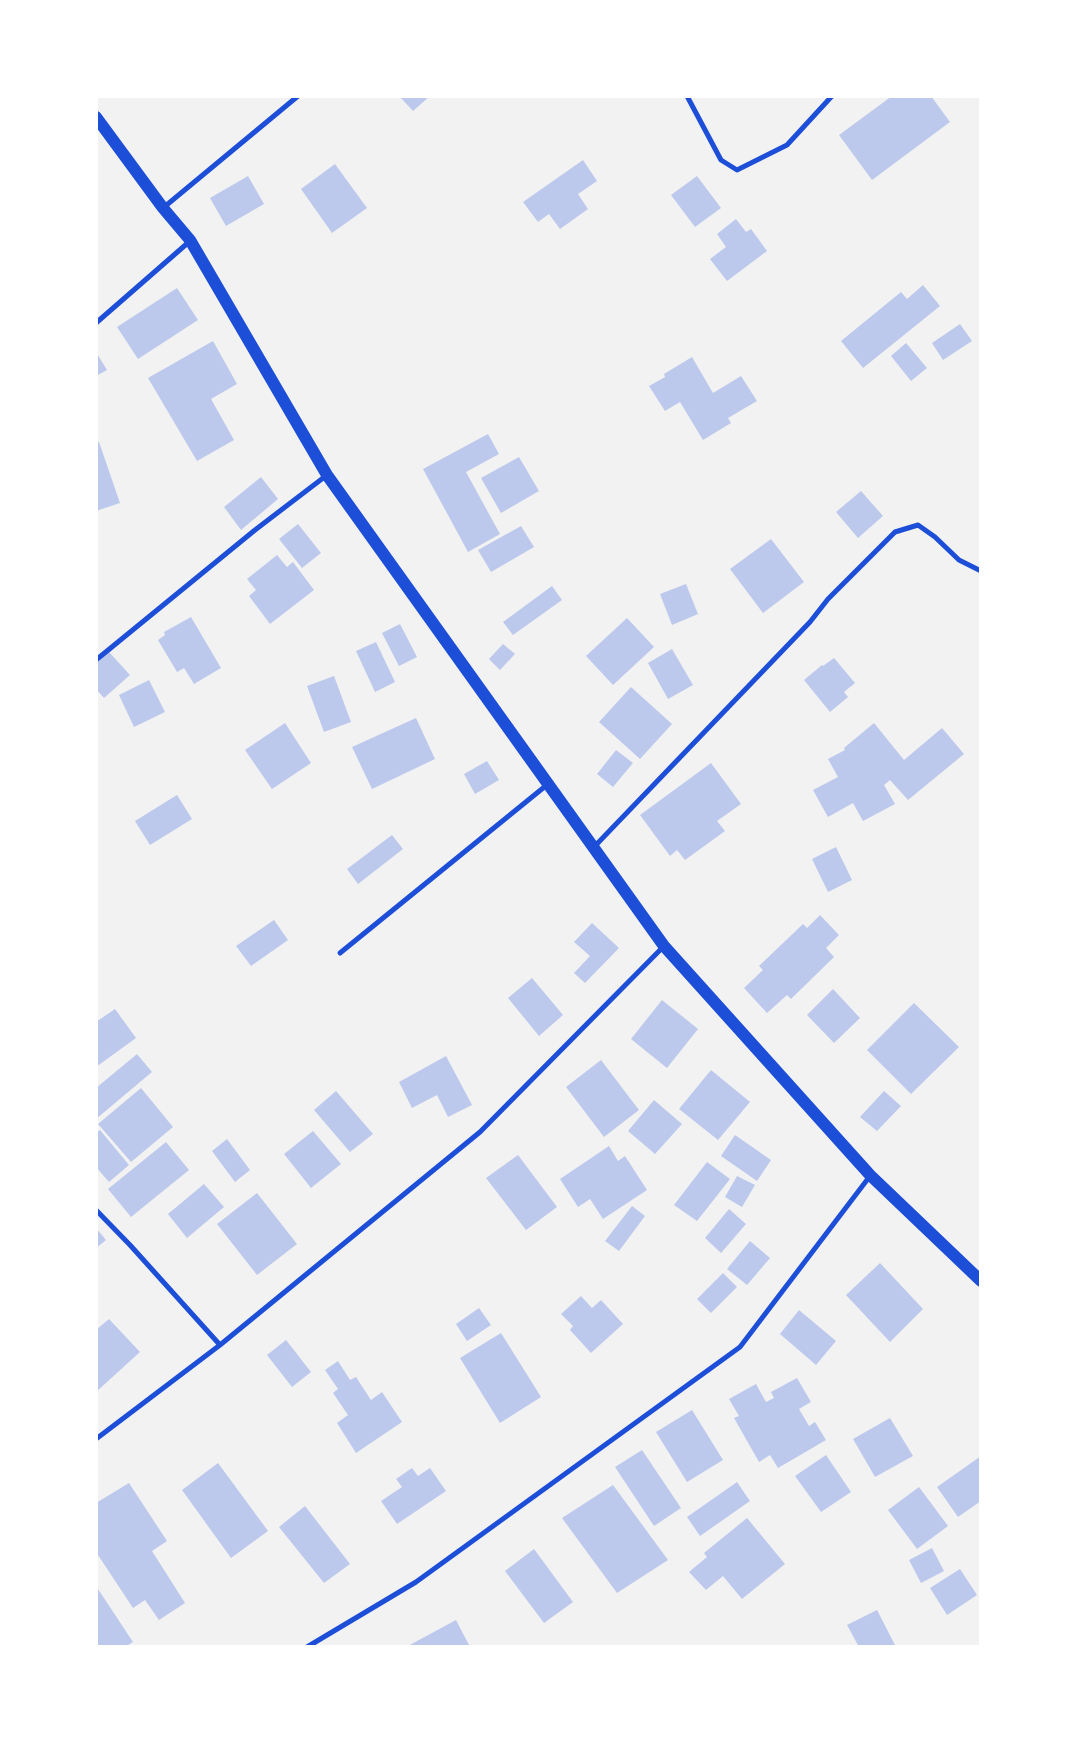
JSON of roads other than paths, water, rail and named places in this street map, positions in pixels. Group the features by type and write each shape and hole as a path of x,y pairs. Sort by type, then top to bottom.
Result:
{"main road":[{"path":"96,117 163,208 190,240 327,475 664,946 870,1176 981,1281"}],"street":[{"path":"163,208 298,96"},
{"path":"686,96 721,160 737,170 787,145 832,96"},
{"path":"96,323 190,240"},
{"path":"96,660 255,530 327,475"},
{"path":"594,847 810,622 828,599 895,532 918,525 935,537 958,560 981,571"},
{"path":"340,953 549,784"},
{"path":"96,1438 220,1345 480,1132 664,946"},
{"path":"307,1647 416,1582 740,1347 870,1176"},
{"path":"96,1210 220,1345"}]}
